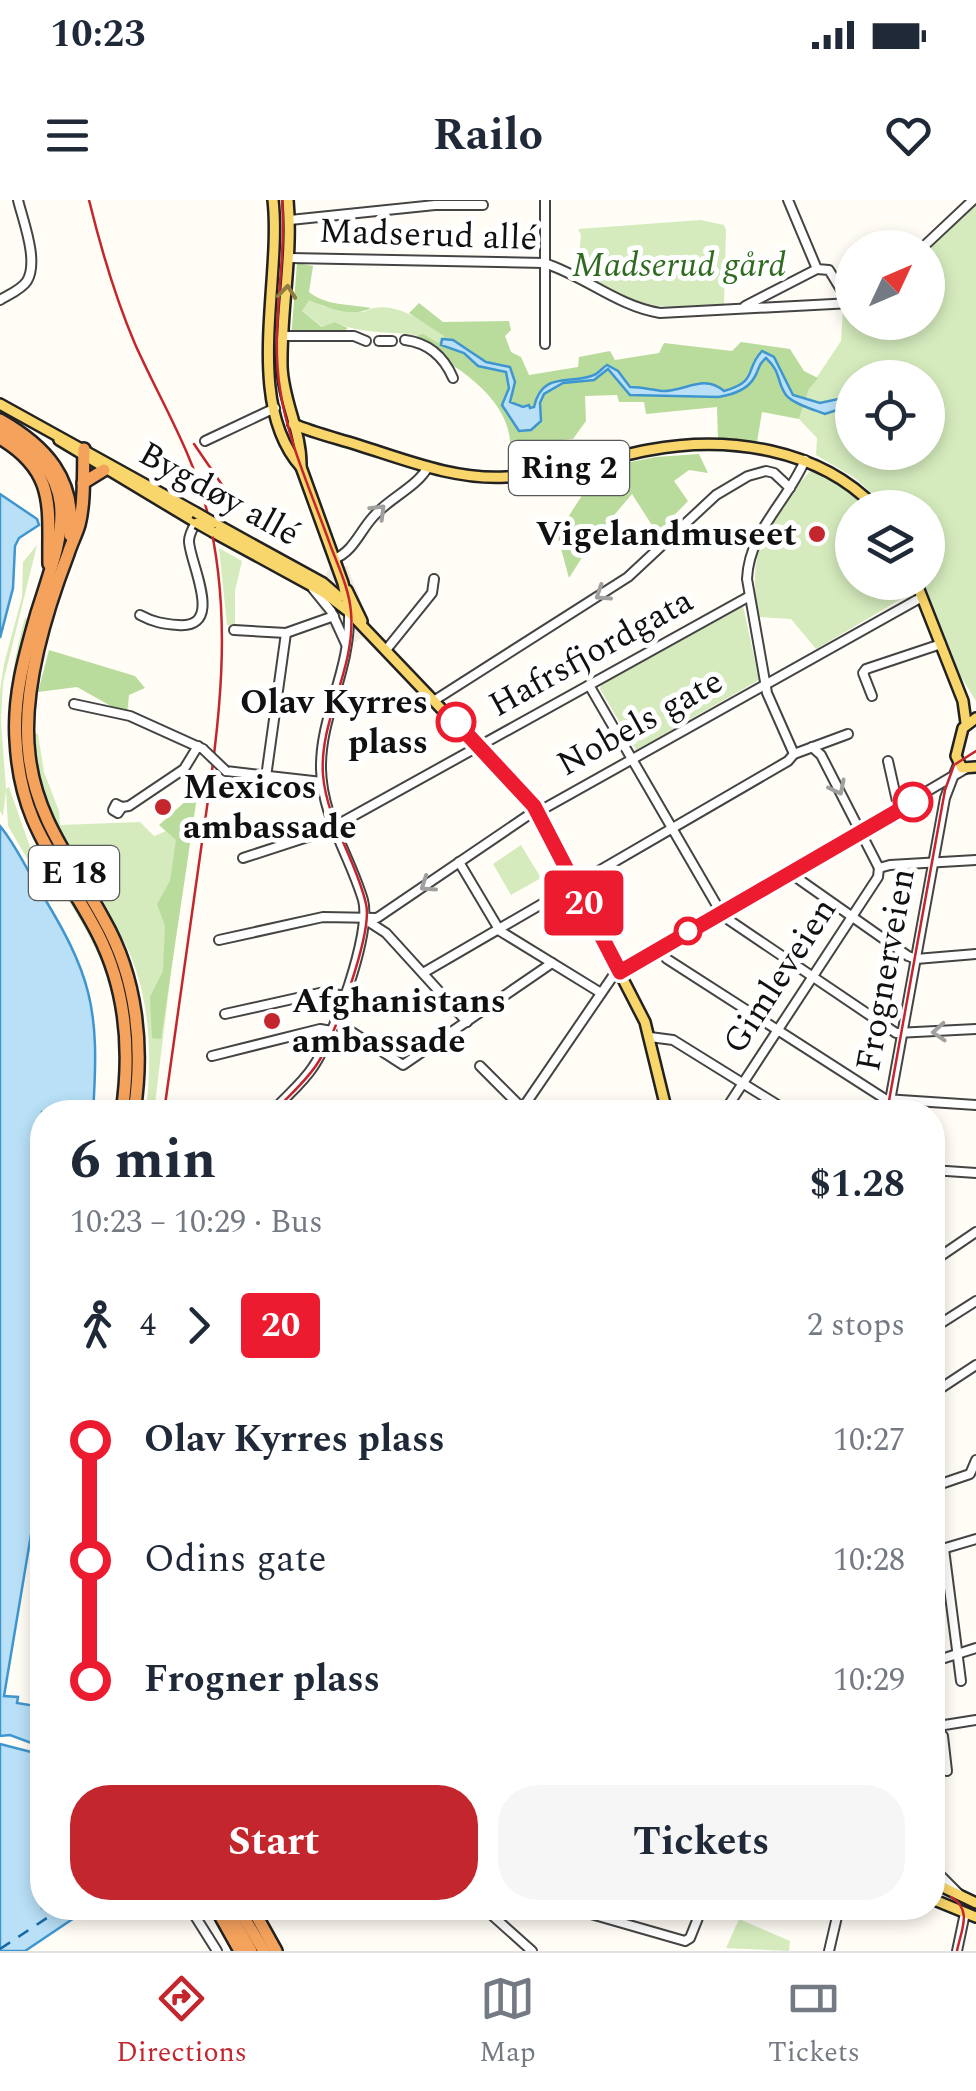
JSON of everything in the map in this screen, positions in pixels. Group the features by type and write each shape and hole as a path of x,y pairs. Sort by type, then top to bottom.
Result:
{"highway":[{"name":"E 18","path":"0,420 34,441 57,468 72,512 67,554 32,676 28,748 45,820 110,932 130,984 138,1066 135,1100"},
{"name":"E 18","path":"0,429 36,454 58,491 62,532 18,685 18,763 28,808 42,844 92,922 116,980 127,1066 123,1100"},
{"path":"0,438 27,459 45,489 51,514 50,575"},
{"path":"67,554 79,525 84,453"},
{"path":"83,483 104,470"},
{"path":"223,1920 240,1951"},
{"path":"233,1920 251,1951"},
{"path":"245,1920 264,1951"},
{"path":"259,1920 276,1951"}],"main road":[{"path":"273,200 276,238 269,364 280,430 288,452 301,466"},
{"path":"288,200 290,258 283,376 301,466 343,583 349,612"},
{"name":"Bygdøy allé","path":"0,404 349,612"},
{"name":"Ring 2","path":"293,424 466,476 506,477 554,471 654,449 697,444 772,451 805,460 855,490"},
{"name":"Ring 2","path":"280,430 297,437 320,434"},
{"name":"Bygdøy allé","path":"84,453 104,470 197,519"},
{"name":"Bygdøy allé","path":"215,529 323,584 536,810 650,1037 665,1100"},
{"path":"323,584 333,573 335,561"},
{"name":"Bygdøy allé","path":"343,583 365,628"},
{"path":"923,600 973,720 958,738 966,767"},
{"path":"945,1888 976,1902"},
{"path":"945,1904 971,1915"}],"street":[{"path":"0,300 24,284 30,271 18,200"},
{"path":"545,200 545,344"},
{"path":"941,230 973,200"},
{"path":"791,202 817,269"},
{"path":"290,220 435,205 483,205"},
{"name":"Madserud allé","path":"290,258 544,262 645,311 675,314 745,306 835,303"},
{"path":"745,306 817,269 829,270 835,279"},
{"path":"283,336 354,336 366,340"},
{"path":"405,340 417,342 445,359 453,378"},
{"path":"380,341 392,342"},
{"path":"205,441 274,408"},
{"path":"794,754 765,684 748,597 747,569 751,552 805,460"},
{"path":"335,561 348,551 372,517 428,467"},
{"path":"435,700 637,570 728,487 766,470 790,488"},
{"path":"140,615 154,622 191,624 204,600 189,540 197,519"},
{"path":"386,650 432,593 434,579"},
{"path":"310,586 334,616 348,649"},
{"name":"Hafrsfjordgata","path":"243,858 334,826 748,597"},
{"name":"Nobels gate","path":"219,940 323,917 366,920 386,913 536,810 917,600"},
{"path":"283,1100 314,1066 332,1030 366,920 362,897 334,826 322,782 322,743 348,649 349,612"},
{"path":"234,630 286,633 334,616"},
{"path":"266,777 286,633"},
{"path":"872,696 864,671 940,644"},
{"path":"589,685 720,913 890,1030 902,1034 976,1029"},
{"path":"74,704 121,713 201,748 226,771 322,782"},
{"path":"423,973 794,754 848,734"},
{"path":"812,747 821,755 879,868 976,860"},
{"path":"122,807 180,772 201,748"},
{"path":"888,761 899,810"},
{"name":"Frognerveien","path":"890,1100 949,783 966,767"},
{"path":"531,1100 620,972 949,783"},
{"path":"460,862 498,928 602,993"},
{"name":"Gimleveien","path":"732,1100 878,876 879,868"},
{"path":"790,873 916,958 976,954"},
{"path":"366,920 386,933 468,1022"},
{"path":"658,950 888,1100"},
{"path":"335,1020 405,1064 552,963"},
{"path":"224,1014 324,992 344,996"},
{"path":"212,1056 320,1029 332,1030"},
{"path":"650,1037 673,1040 769,1100"},
{"path":"480,1066 513,1100"},
{"path":"945,1104 976,1105"},
{"path":"945,1171 976,1173"},
{"path":"945,1253 976,1232"},
{"path":"945,1321 976,1301"},
{"path":"945,1385 976,1365"},
{"path":"945,1484 973,1477 976,1460"},
{"path":"945,1549 976,1538"},
{"path":"945,1556 962,1681"},
{"path":"945,1658 976,1648"},
{"path":"945,1725 976,1720"},
{"path":"945,1748 947,1771"},
{"path":"945,1881 960,1895"},
{"path":"958,1951 971,1915"},
{"path":"198,1920 217,1951"},
{"path":"497,1920 532,1951"},
{"path":"611,1920 683,1941 690,1938 697,1920"},
{"path":"828,1951 836,1920"}],"green space":[{"path":"976,202 976,701 961,677 930,600 945,600 945,490 868,490 841,470 945,470 945,360 835,360 835,466 816,455 817,438 799,419 809,389 841,341 945,340 945,232"},
{"name":"Madserud gård","path":"701,220 724,225 726,230 724,305 647,304 578,270 578,229"},
{"path":"297,263 313,266 309,292 316,297 371,308 348,312 309,300 302,311 322,327 335,322 348,328 331,340 291,339"},
{"path":"309,299 325,307 364,312 374,308 395,309 444,335 438,344 415,335 361,330 335,322 323,327 302,311"},
{"path":"419,303 443,322 509,321 511,330 505,336 511,352 521,357 529,375 578,367 579,357 610,351 615,360 659,353 664,343 732,351 741,342 790,349 804,371 818,378 809,389 799,419 762,412 757,442 718,440 717,407 646,414 644,402 619,402 617,395 585,396 586,421 573,439 510,445 501,413 479,385 419,346 417,336 423,334 438,343 444,336 409,313"},
{"path":"699,454 708,473 689,470 674,481 688,501 657,533 632,494 593,540 569,578 557,534 600,468 656,457"},
{"path":"811,470 846,490 835,490 835,600 899,600 816,649 791,619 759,617 755,593 758,554 783,505"},
{"path":"37,545 3,683 1,721 6,789 9,787 30,847 59,894 47,892 8,826 6,790 3,816 0,811 0,691 22,597 23,562"},
{"path":"219,548 242,561 235,591 235,626 227,625"},
{"path":"743,606 759,680 636,750 601,685"},
{"path":"25,618 28,619 11,710 14,771 20,800 44,858 94,936 113,986 110,987 90,938 46,864 31,834 20,804 13,774 9,713 17,650"},
{"path":"49,650 135,676 145,688 129,695 127,715 77,687 38,692"},
{"path":"33,733 38,734 44,772 59,811 60,825 140,822 154,836 181,825 177,922 155,1100 147,1100 148,1032 137,973 116,927 59,836 37,764"},
{"path":"198,790 161,1039 152,1038 150,997 163,971 165,926 157,904 170,881 176,840 159,825"},
{"path":"521,845 541,878 511,895 493,864"},
{"path":"739,1920 790,1941 789,1951 726,1948"}],"shaded area":[{"name":"Olav Kyrres plass","path":"347,566 373,631 352,644 341,640 325,624 315,595 330,567"}],"water":[{"path":"442,339 453,340 486,362 510,367 515,382 510,402 523,407 534,407 538,395 550,383 585,378 607,365 618,371 630,387 670,391 701,383 724,391 747,379 762,351 774,357 793,395 820,403 835,400 835,411 825,414 786,395 766,358 747,386 718,397 630,395 608,369 594,380 563,383 544,394 541,421 531,430 519,431 502,405 509,388 506,372 478,366 464,353 441,345"},
{"path":"0,494 37,519 39,525 19,538 15,546 13,588 0,638"},
{"path":"0,826 55,917 81,969 93,1018 95,1076 94,1100 30,1100 30,1541 4,1696 18,1697 17,1703 30,1705 30,1742 10,1735 0,1736"},
{"path":"0,1744 30,1752 30,1920 71,1920 25,1951 0,1951"}],"ferry route":[{"path":"0,1949 44,1920"}],"tram line":[{"path":"282,200 277,342 280,389 295,449 343,579 351,612 348,654 326,734 323,775 330,809 361,887 367,918 351,983 326,1048 309,1075 285,1100"},
{"path":"889,1100 945,790 954,765 976,751"},
{"path":"951,1897 964,1914 957,1951"}],"railway":[{"path":"89,200 128,326 201,489 220,594 218,718 166,1100"},
{"path":"194,444 229,495"}],"bus line":[{"name":"20","path":"456,722 534,806 620,972 913,802"}],"place":[{"name":"Vigelandmuseet","path":"817,534"},
{"name":"Olav Kyrres plass","path":"456,722"},
{"name":"Mexicos ambassade","path":"163,807"},
{"name":"Afghanistans ambassade","path":"272,1021"}]}
